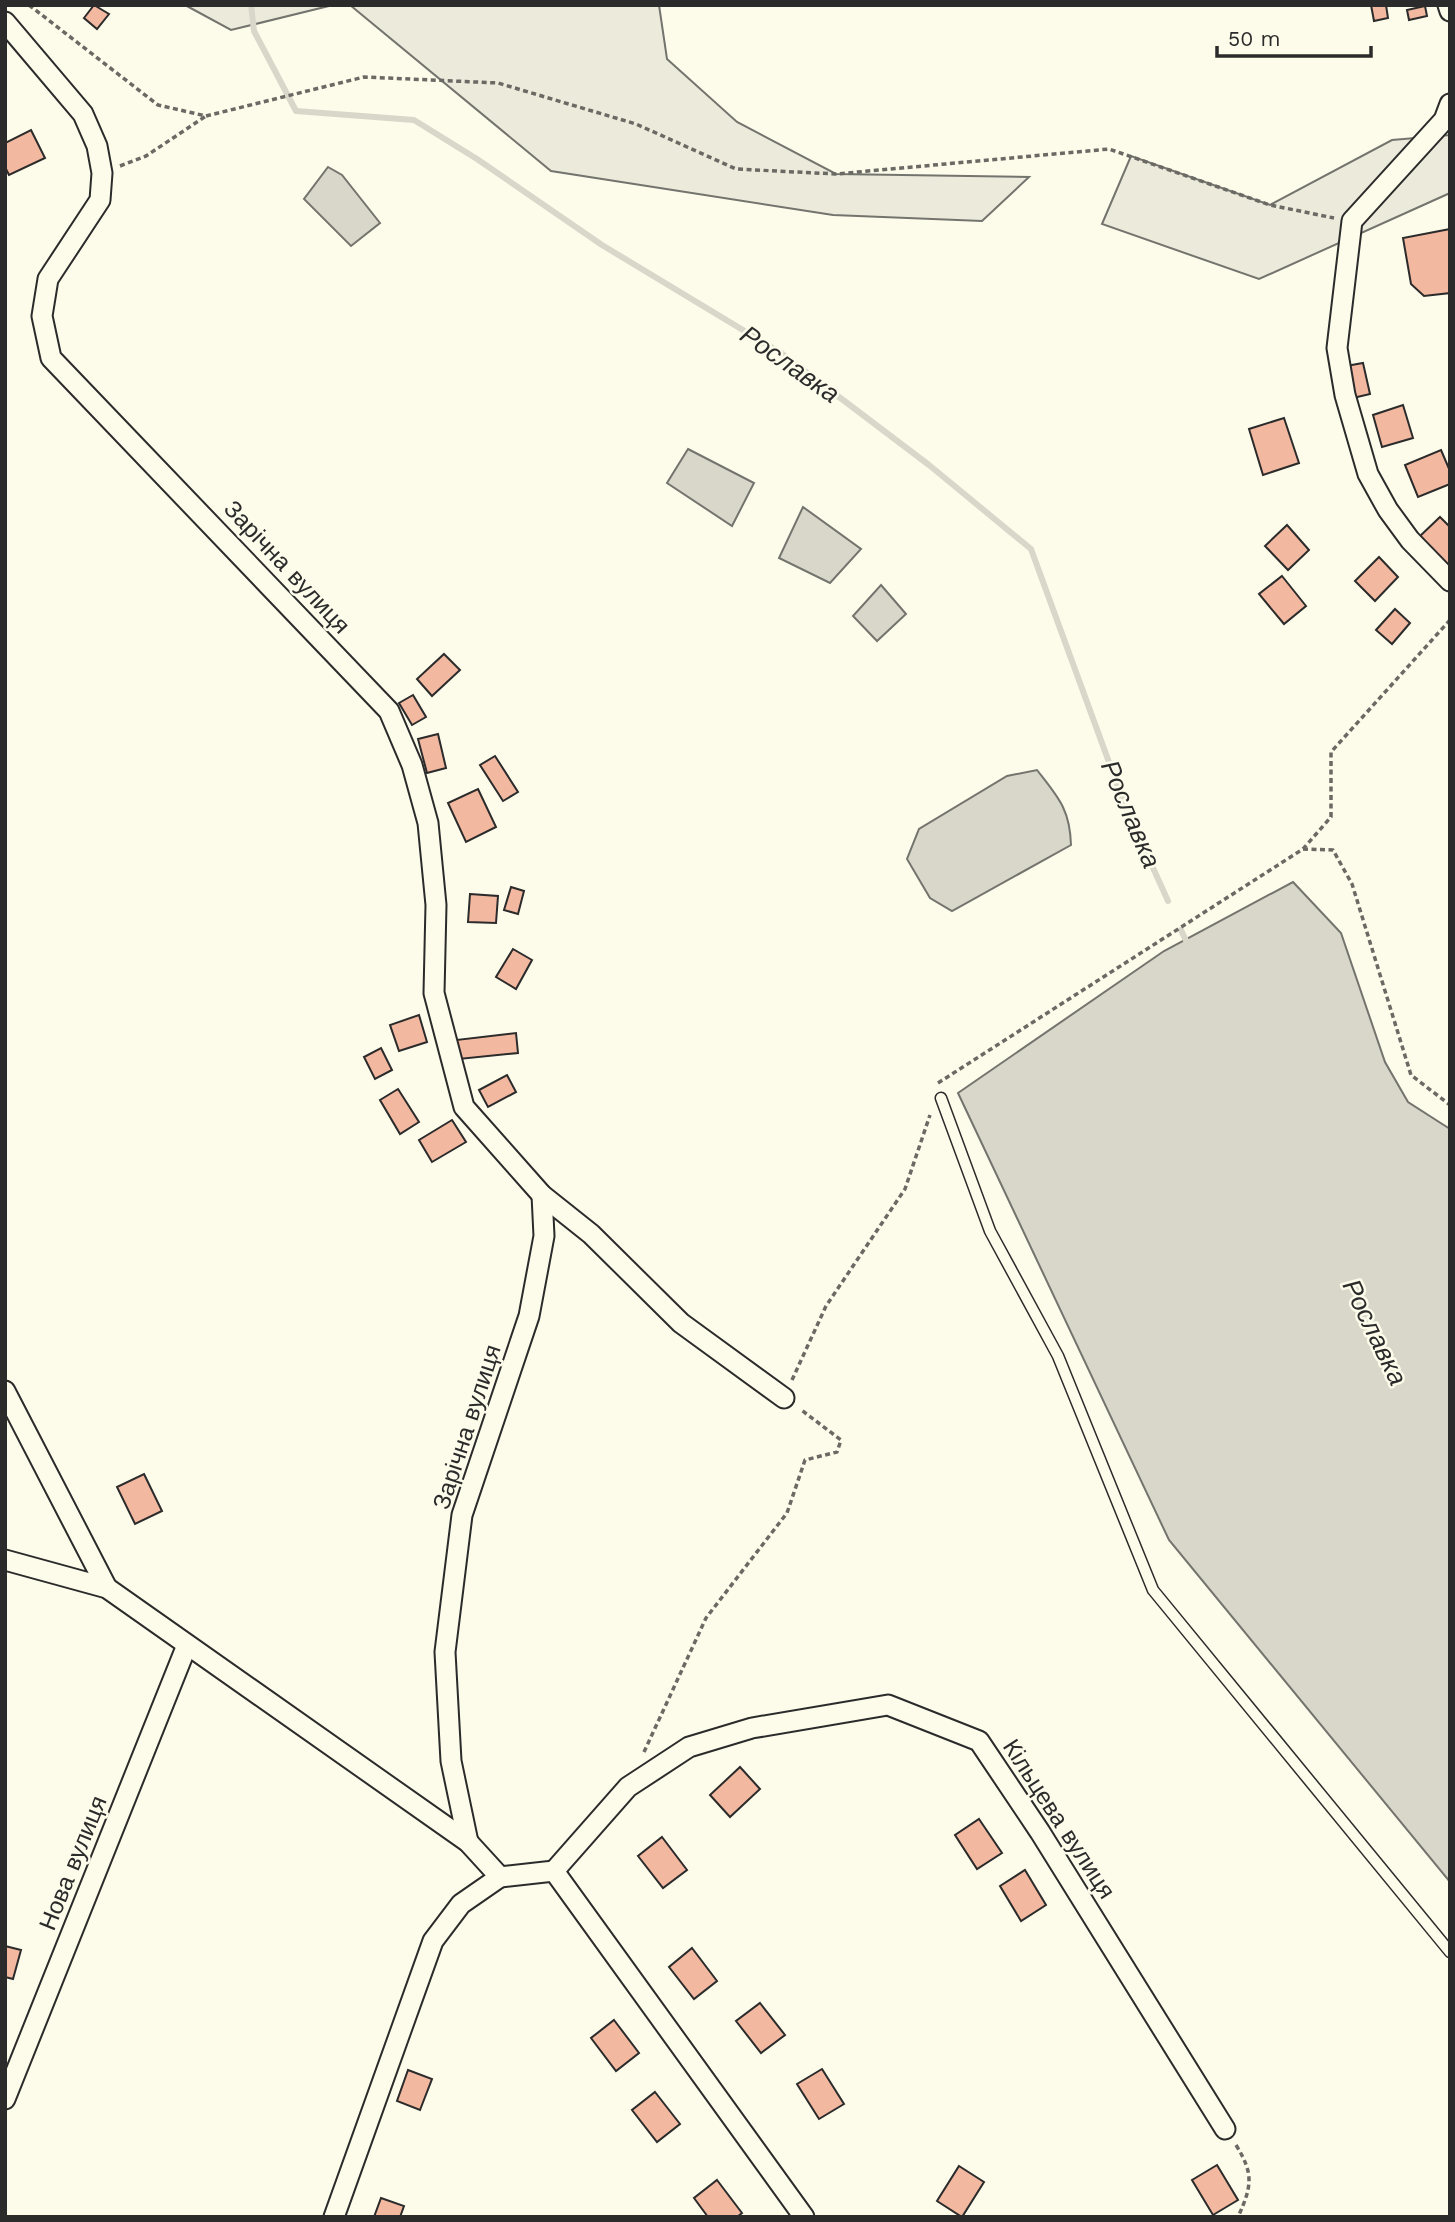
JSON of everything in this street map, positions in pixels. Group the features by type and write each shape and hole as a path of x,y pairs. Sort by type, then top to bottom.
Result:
{"street":[{"path":"1448,5 1450,10"},
{"name":"Зарічна вулиця","path":"5,22 83,114 97,146 102,173 100,200 48,279 42,316 51,358 389,711 412,765 428,823 436,905 434,993 464,1107 542,1195 591,1234 681,1324 784,1398"},
{"path":"1450,104 1444,120 1352,221 1337,348 1345,395 1368,474 1388,510 1410,540 1450,581"},
{"name":"Зарічна вулиця","path":"468,1842 451,1761 445,1652 462,1514 529,1316 544,1236 542,1195"},
{"path":"5,1391 107,1588"},
{"path":"5,1560 107,1588 468,1842 500,1877"},
{"name":"Нова вулиця","path":"5,2099 187,1645"},
{"name":"Кільцева вулиця","path":"554,1871 628,1787 689,1747 752,1728 888,1706 979,1741 1040,1832 1226,2129"},
{"path":"334,2217 433,1941 461,1905 500,1877 554,1871 804,2217"}],"lane":[{"path":"941,1098 989,1231 1058,1356 1153,1590 1450,1952"}],"path":[{"path":"29,5 158,105 206,116"},
{"path":"102,173 146,156 206,116 364,76 498,83 636,124 736,169 836,174 1109,149 1270,205 1352,221"},
{"path":"628,1787 706,1618 787,1513 804,1460 837,1452 841,1440 784,1398 826,1306 905,1189 932,1110 941,1098 938,1083 1303,849 1331,817 1331,752 1450,620"},
{"path":"1303,849 1334,850 1352,884 1411,1075 1450,1105"},
{"path":"1226,2129 1248,2164 1250,2190 1238,2217"}],"shaded area":[{"path":"185,5 333,5 231,30"},
{"path":"350,5 659,5 667,59 737,122 836,174 1029,177 982,221 833,215 551,171"},
{"path":"1450,135 1450,193 1259,279 1102,224 1131,156 1270,205 1392,140"}],"water":[{"path":"328,167 342,175 380,223 351,246 304,199"},
{"path":"688,449 754,483 732,526 667,483"},
{"path":"803,507 861,549 830,583 779,558"},
{"path":"881,585 906,614 877,641 853,616"},
{"path":"1037,770 1057,796 1065,813 1071,845 952,911 930,898 907,859 919,829 1007,776"},
{"path":"1293,882 1341,933 1385,1062 1408,1102 1450,1129 1450,1882 1169,1540 958,1093 1164,951"}],"building":[{"path":"94,5 109,14 97,29 84,18"},
{"path":"1371,5 1386,5 1388,18 1374,21"},
{"path":"1425,6 1427,16 1409,20 1407,10"},
{"path":"31,130 45,158 9,175 5,167 5,143"},
{"path":"1450,229 1450,293 1424,296 1411,284 1403,238"},
{"path":"1363,363 1370,394 1353,398 1346,366"},
{"path":"1403,405 1413,438 1382,447 1373,415"},
{"path":"1284,418 1299,463 1263,475 1249,429"},
{"path":"1441,450 1450,471 1450,484 1418,497 1405,465"},
{"path":"1440,517 1450,527 1450,568 1419,537"},
{"path":"1287,525 1309,550 1288,570 1265,546"},
{"path":"1379,557 1398,577 1375,601 1355,581"},
{"path":"1282,576 1306,606 1284,624 1259,594"},
{"path":"1395,609 1410,623 1392,644 1376,630"},
{"path":"444,654 460,670 432,696 417,679"},
{"path":"413,695 426,717 412,725 399,703"},
{"path":"438,734 446,768 427,773 418,739"},
{"path":"495,756 518,792 503,801 480,765"},
{"path":"478,789 496,827 466,842 448,803"},
{"path":"511,887 524,891 518,914 504,910"},
{"path":"470,894 498,896 496,923 468,922"},
{"path":"513,949 532,960 516,989 496,977"},
{"path":"419,1015 427,1042 399,1051 390,1025"},
{"path":"516,1033 518,1053 459,1059 456,1040"},
{"path":"381,1048 392,1070 375,1079 364,1057"},
{"path":"507,1075 516,1092 488,1107 479,1090"},
{"path":"398,1089 419,1122 400,1134 380,1100"},
{"path":"452,1120 466,1142 432,1162 419,1140"},
{"path":"144,1474 162,1511 135,1524 117,1487"},
{"path":"740,1767 760,1789 730,1817 710,1795"},
{"path":"979,1819 1002,1853 977,1869 955,1835"},
{"path":"662,1837 687,1870 663,1888 638,1856"},
{"path":"1025,1870 1046,1905 1021,1921 1000,1886"},
{"path":"5,1946 21,1950 13,1979 5,1977"},
{"path":"692,1948 717,1981 694,1999 669,1967"},
{"path":"760,2003 785,2035 761,2053 736,2021"},
{"path":"614,2020 639,2053 616,2071 591,2038"},
{"path":"822,2069 844,2104 819,2119 797,2084"},
{"path":"408,2070 432,2079 420,2110 397,2101"},
{"path":"655,2092 680,2124 657,2142 632,2110"},
{"path":"1217,2165 1238,2200 1213,2215 1192,2180"},
{"path":"959,2166 984,2182 962,2217 937,2201"},
{"path":"717,2180 742,2213 737,2217 708,2217 694,2198"},
{"path":"381,2198 404,2206 400,2217 374,2217"}],"waterway":[{"name":"Рославка","path":"251,5 254,31 296,111 414,120 477,159 602,245 781,353 929,465 1031,549 1125,806 1168,901"},
{"path":"1181,930 1189,947"}]}
